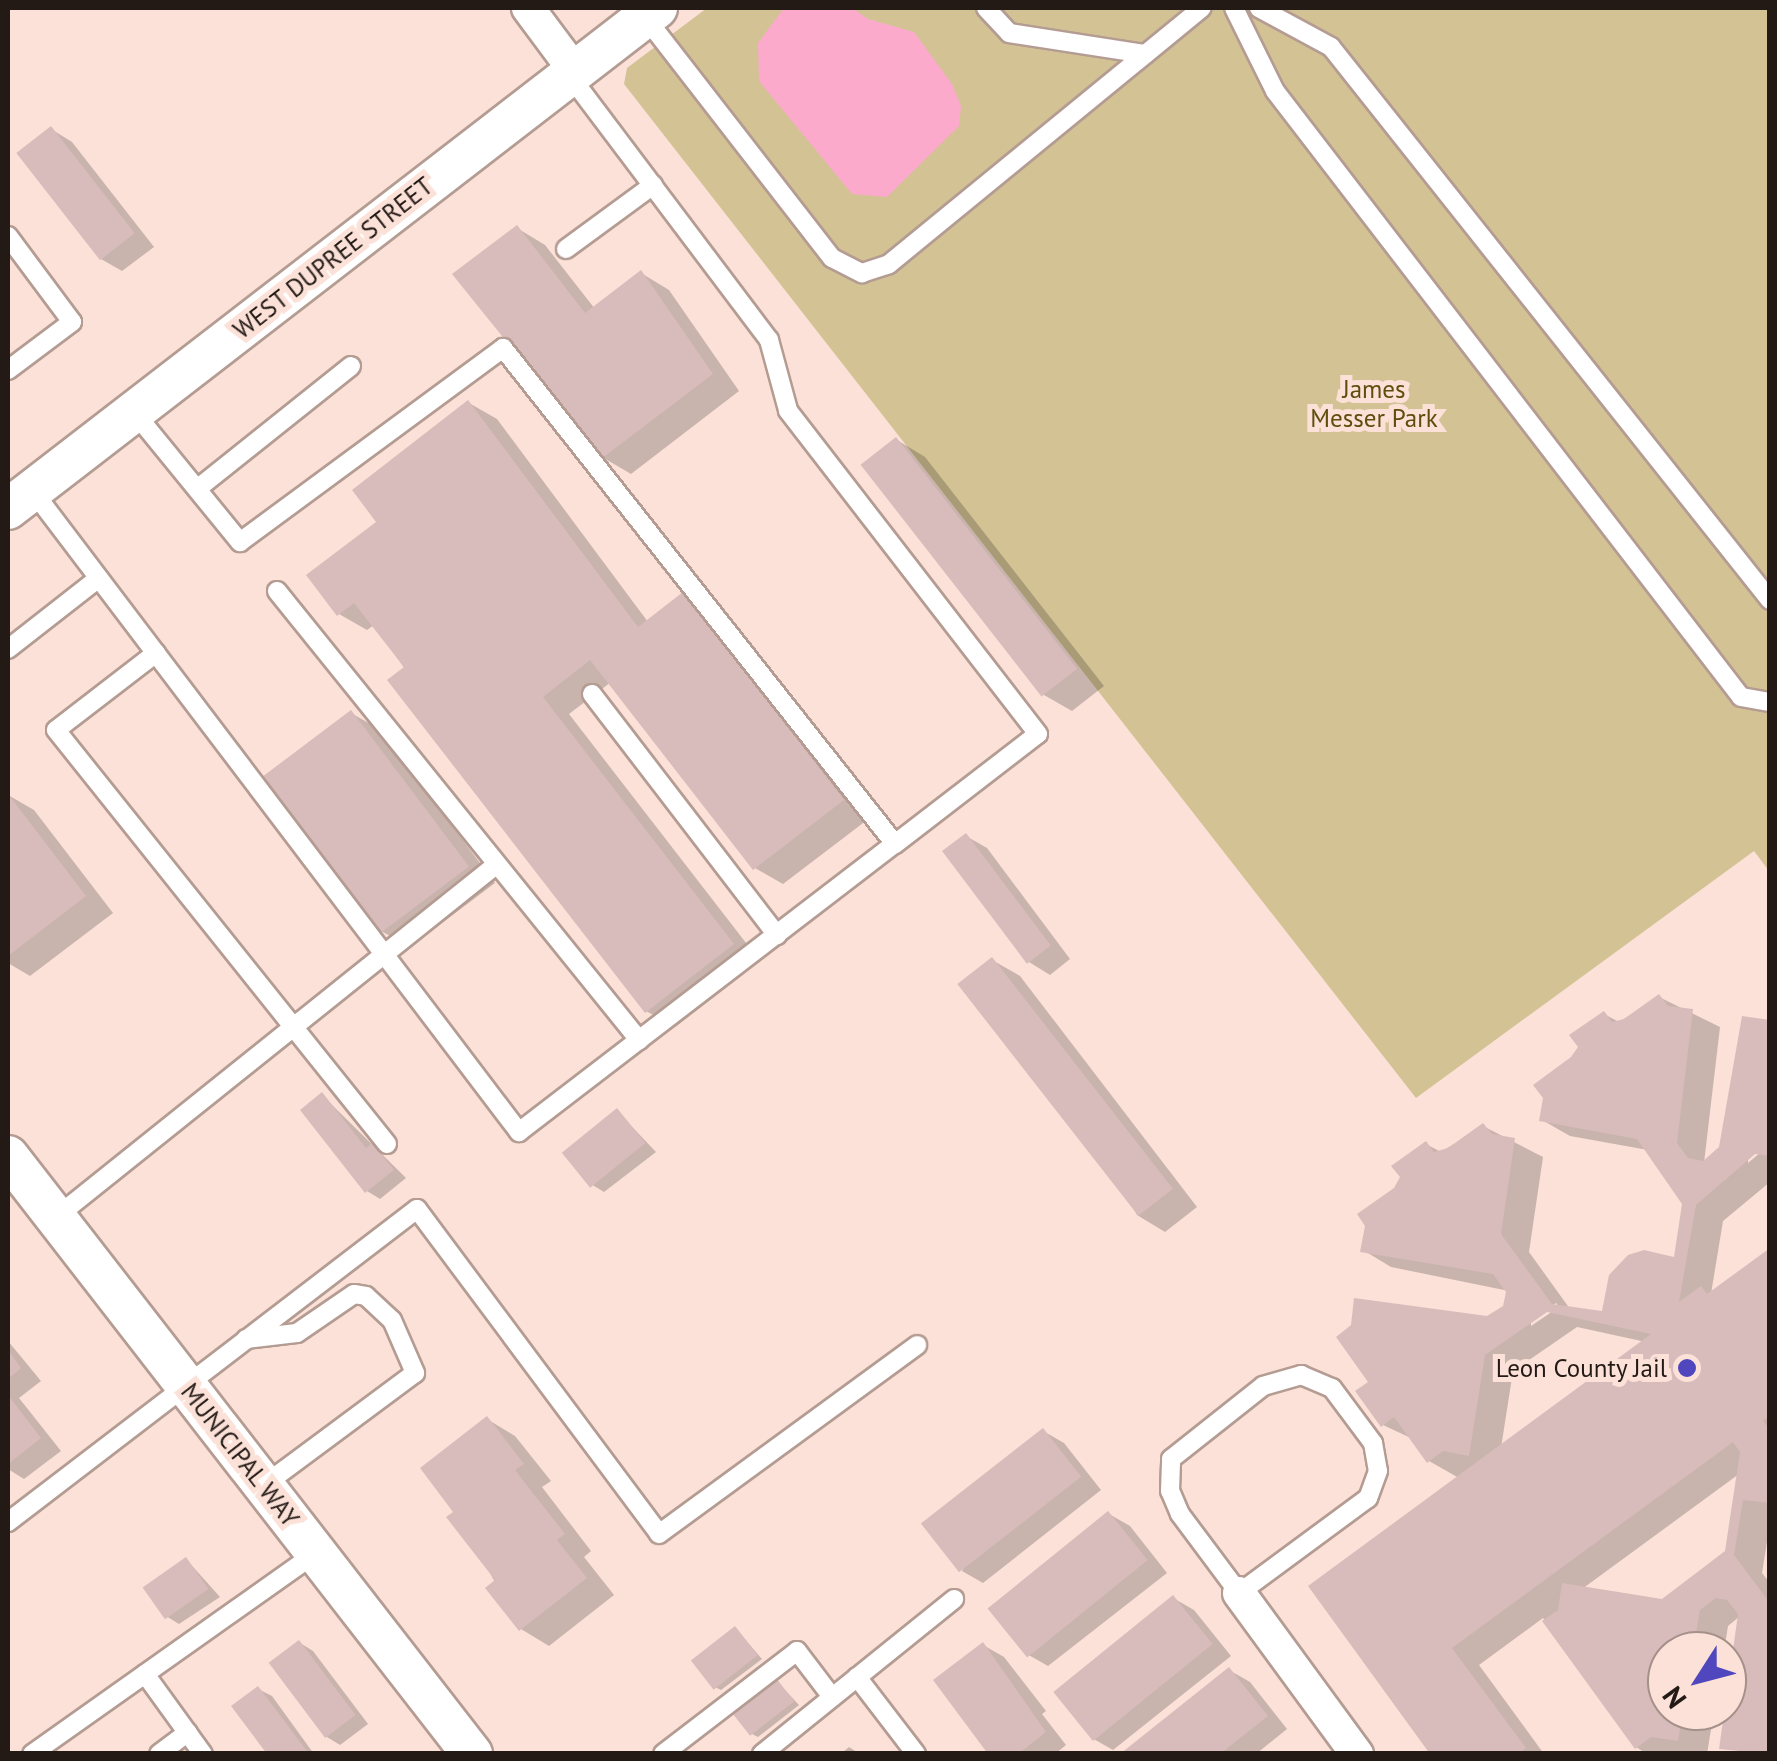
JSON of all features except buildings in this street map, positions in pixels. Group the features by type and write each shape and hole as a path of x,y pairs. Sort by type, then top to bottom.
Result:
{"street":[{"path":"528,8 572,73"},
{"name":"WEST DUPREE STREET","path":"20,500 651,12"},
{"name":"MUNICIPAL WAY","path":"8,1156 472,1754"},
{"path":"1239,1593 1357,1754"}],"lane":[{"path":"986,8 1009,33 1145,54"},
{"path":"651,12 832,258 862,272 889,264 1202,8"},
{"path":"1234,8 1275,92 1740,697 1770,702"},
{"path":"1259,8 1332,47 1770,600"},
{"path":"20,500 98,578 519,1132 1038,734 788,410 769,340 572,73"},
{"path":"566,250 652,186"},
{"path":"8,236 72,322 8,370"},
{"path":"134,412 240,542 503,348 895,844"},
{"path":"197,489 351,366"},
{"path":"8,649 98,578"},
{"path":"276,591 639,1040"},
{"path":"156,653 56,730 387,1144"},
{"path":"592,694 777,935"},
{"path":"55,1218 497,864"},
{"path":"8,1522 417,1209 659,1534 917,1344"},
{"path":"313,1288 330,1311"},
{"path":"246,1339 297,1334 354,1294 376,1300 415,1373 264,1485"},
{"path":"1301,1375 1332,1388 1373,1443 1378,1471 1368,1498 1239,1593 1180,1514 1170,1491 1171,1459 1263,1386 1301,1375"},
{"path":"32,1754 317,1552"},
{"path":"762,1754 954,1600"},
{"path":"663,1754 797,1652 832,1696"},
{"path":"145,1674 204,1754"},
{"path":"857,1677 916,1754"},
{"path":"159,1754 188,1732"}],"green space":[{"name":"James Messer Park","path":"707,8 1769,8 1769,871 1754,851 1416,1098 624,84 627,68"}],"shaded area":[{"path":"784,8 852,8 868,19 914,32 952,84 961,106 959,126 887,197 852,194 759,81 758,43"}],"place":[{"name":"Leon County Jail","path":"1687,1368"}]}
